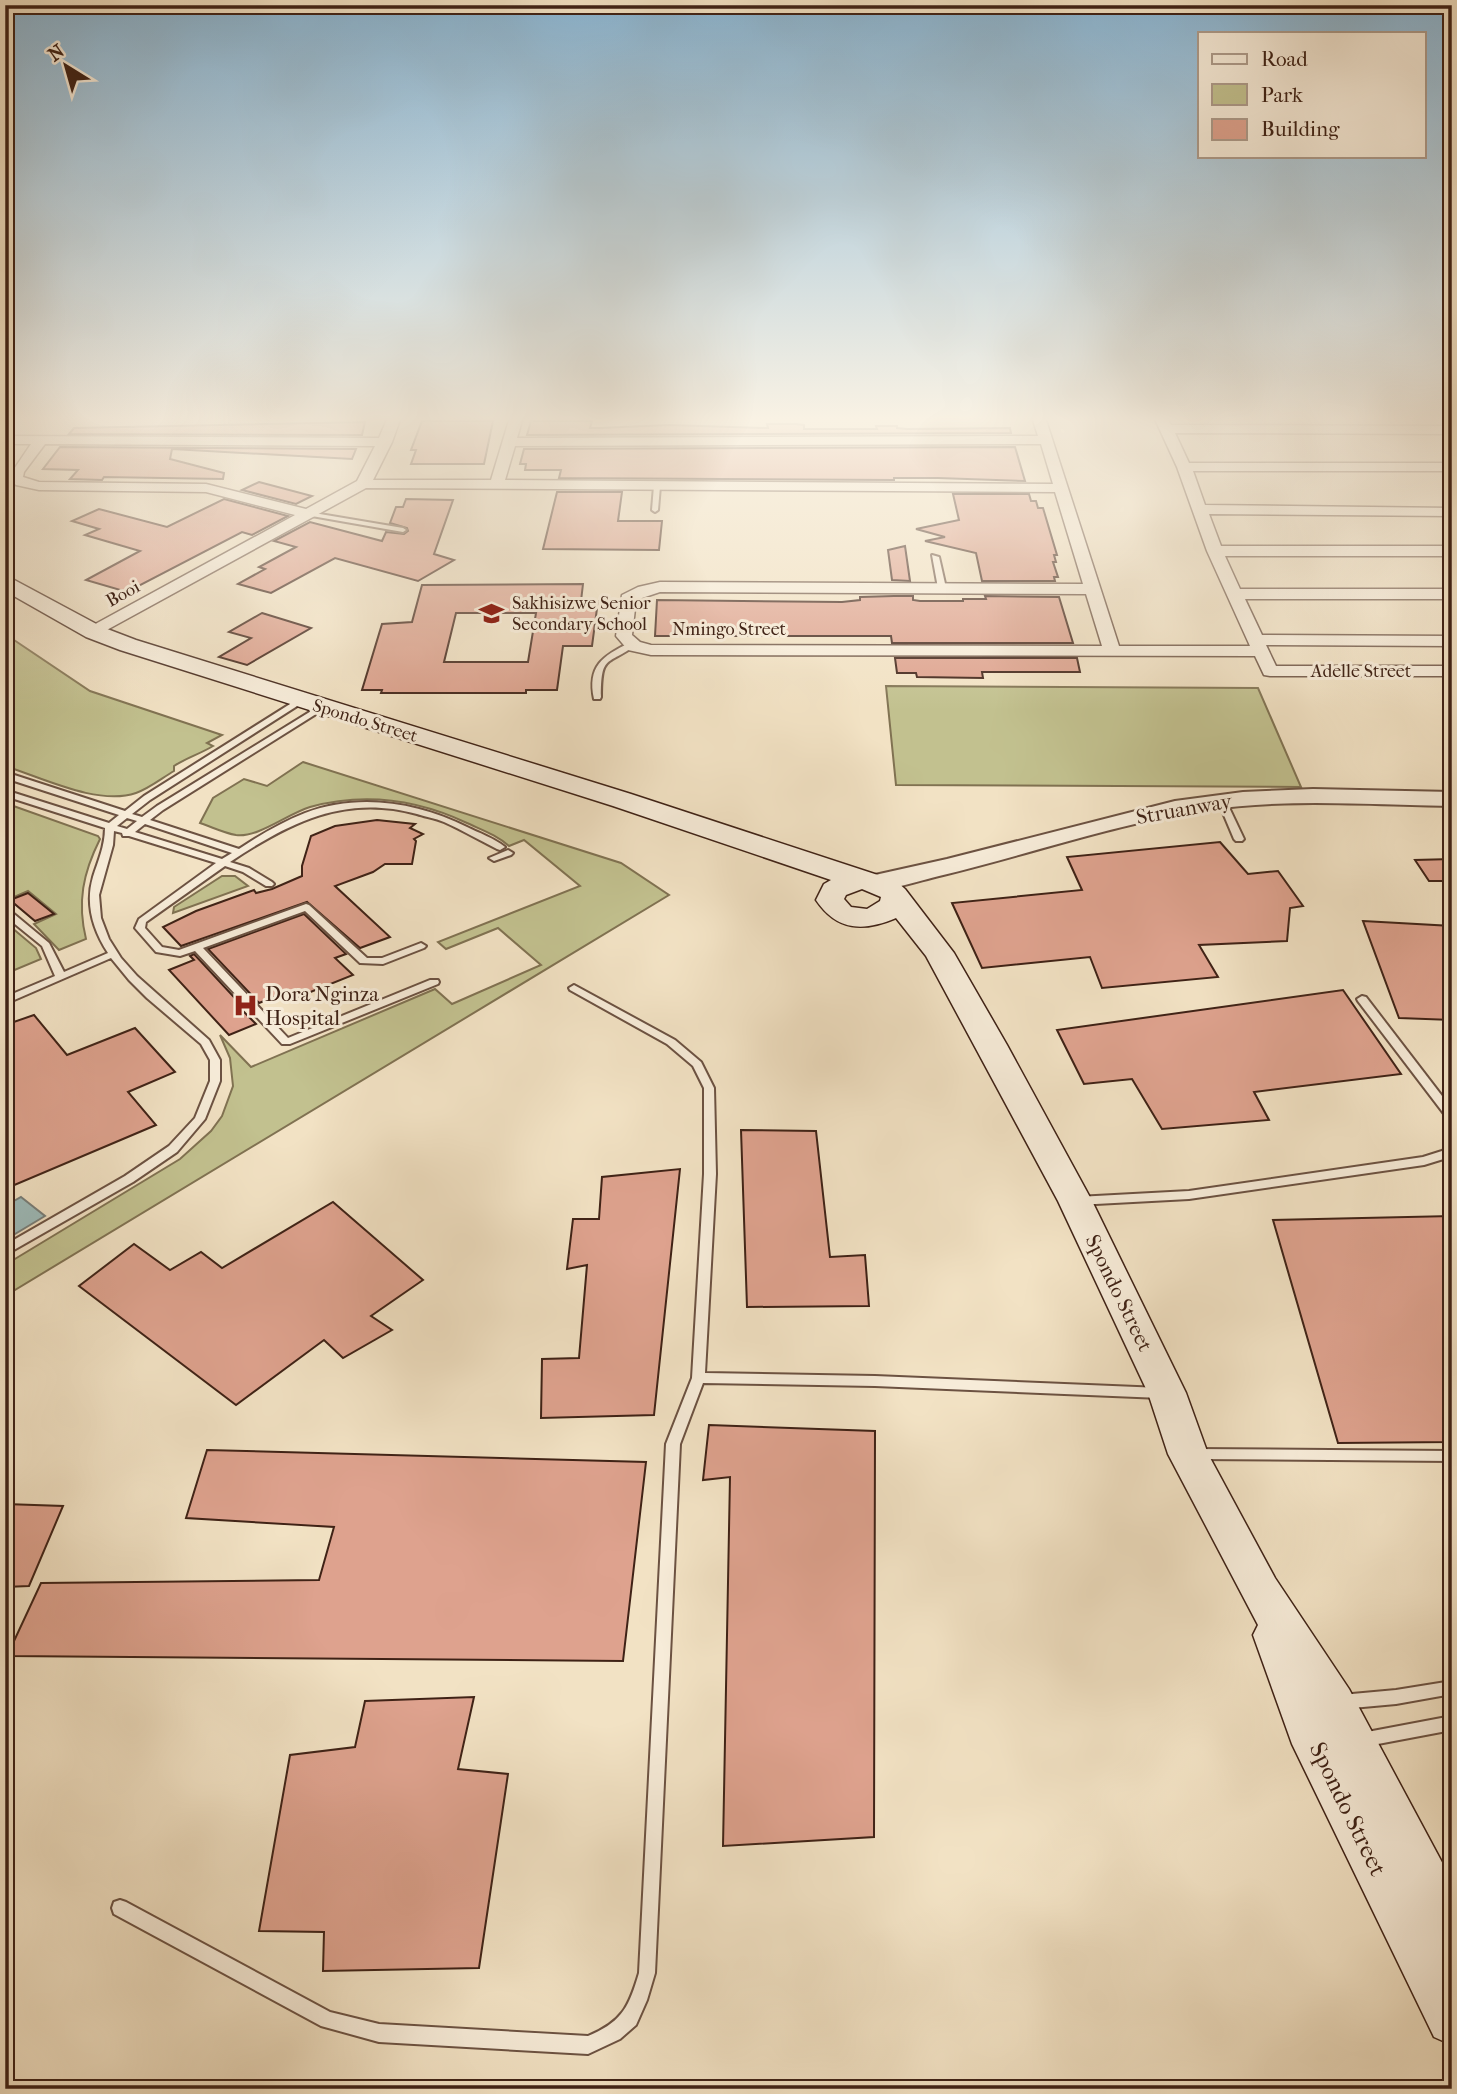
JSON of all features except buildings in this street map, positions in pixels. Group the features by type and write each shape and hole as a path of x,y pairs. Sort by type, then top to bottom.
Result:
{"main road":[{"name":"Spondo Street","path":"5,582 94,632 311,704 610,796 882,889 939,953 1075,1201 1167,1393 1188,1454 1260,1591 1328,1730 1452,2019"},
{"name":"Spondo Street","path":"735,838 788,866 831,895 830,900 837,910 852,916 870,917 901,934 965,1000"},
{"path":"831,895 842,885 882,889 894,907 887,913 870,917"},
{"name":"Spondo Street","path":"1328,1730 1452,1931"}],"street":[{"name":"Booi","path":"94,632 307,515"},
{"path":"1071,515 1112,651"},
{"path":"1202,515 1214,551 1258,646 1452,641"},
{"path":"1214,551 1452,551"},
{"name":"Nmingo Street","path":"1093,589 660,587 628,598 624,636 632,645 651,650 1112,651 1258,646"},
{"path":"1235,594 1452,594"},
{"name":"Adelle Street","path":"1258,646 1270,671 1452,671"},
{"name":"Struanway","path":"882,889 924,873 1175,808 1222,800 1452,799"}],"lane":[{"path":"312,515 403,530"},
{"path":"935,557 942,589"},
{"path":"597,697 597,669 604,660 632,645"},
{"path":"110,828 147,798 311,704"},
{"path":"111,841 129,833 311,704"},
{"path":"5,775 240,852"},
{"path":"5,793 246,870 269,884"},
{"path":"1222,800 1239,839"},
{"path":"421,946 383,961 364,961 306,907 180,953 163,952 144,934 141,924 274,829 299,817 328,808 394,804 425,810 504,850 494,858"},
{"path":"5,1251 130,1179 173,1149 200,1119 215,1081 215,1060 205,1042 111,955 96,916 94,894 111,841 110,828"},
{"path":"5,911 46,945 61,977"},
{"path":"198,948 286,1042 434,982"},
{"path":"5,1001 111,955"},
{"path":"120,1908 327,2020 379,2033 588,2045 613,2035 637,2011 647,1973 673,1444 698,1378 710,1174 709,1088 697,1064 671,1042 574,988"},
{"path":"1362,999 1452,1117"},
{"path":"1075,1201 1189,1195 1424,1161 1446,1154 1452,1149"},
{"path":"698,1378 875,1381 1167,1393"},
{"path":"1188,1454 1452,1456"},
{"path":"1328,1730 1396,1697 1452,1687"},
{"path":"1328,1730 1452,1723"}],"green space":[{"path":"14,640 90,691 222,735 207,743 213,746 174,766 174,771 151,786 121,796 105,796 70,789 5,766 5,643"},
{"path":"886,686 1258,688 1301,787 896,785"},
{"path":"303,762 621,863 669,895 5,1296 5,1265 180,1159 211,1131 222,1116 233,1086 230,1058 220,1035 251,1067 435,989 452,1004 541,965 498,928 446,949 438,942 580,886 524,840 509,846 484,830 448,815 390,800 330,802 301,810 245,835 232,834 200,823 213,798 244,779 267,786"},
{"path":"5,803 100,839 89,864 83,888 82,913 86,939 59,950 34,924 56,914 28,891 5,901"},
{"path":"222,876 235,876 248,886 173,913 174,907"},
{"path":"5,922 36,948 41,959 5,974"}],"water":[{"path":"21,1197 45,1216 5,1240 5,1206"}],"place":[{"name":"Sakhisizwe Senior Secondary School","path":"492,613"},
{"name":"Dora Nginza Hospital","path":"245,1006"}]}
